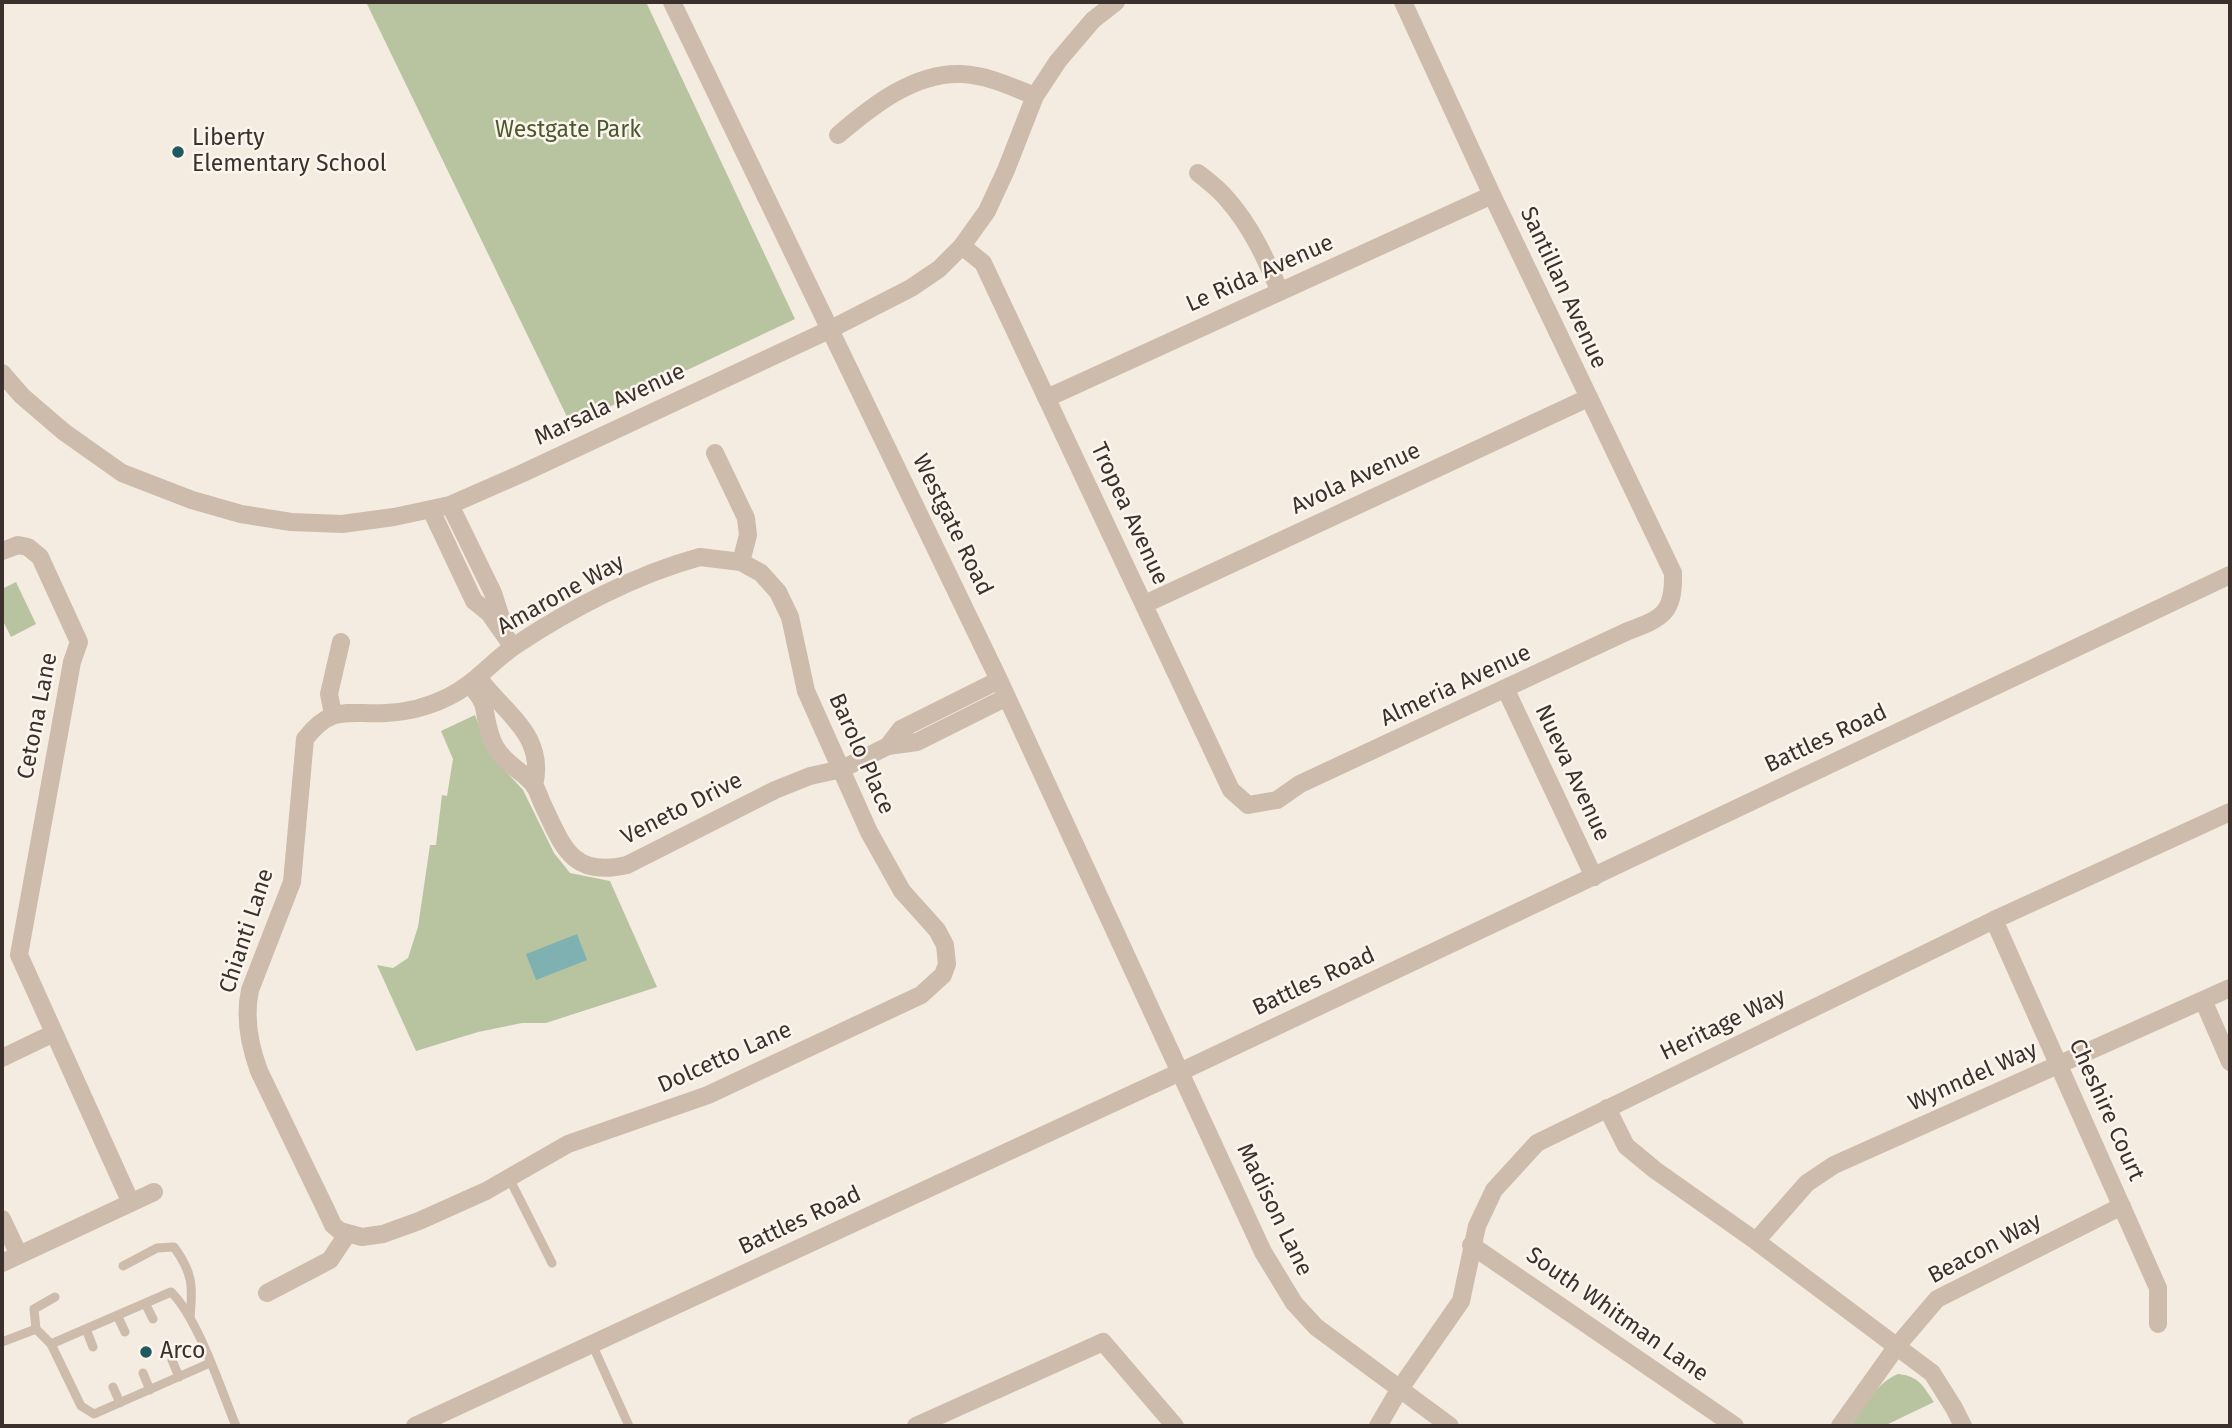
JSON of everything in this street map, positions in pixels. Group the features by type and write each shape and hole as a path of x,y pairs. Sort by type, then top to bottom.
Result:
{"street":[{"name":"Westgate Road","path":"672,2 1007,697 1180,1072"},
{"name":"Marsala Avenue","path":"2,373 22,396 64,432 122,473 192,500 241,514 291,523 342,524 450,505 831,329 911,288 939,269 962,246 987,211 1035,96 1058,61 1093,20 1116,2"},
{"name":"Santillan Avenue","path":"1403,2 1673,573 1674,596"},
{"path":"838,135 870,108 921,79 962,74 1001,82 1035,96"},
{"path":"1198,173 1226,197 1244,220 1280,292"},
{"name":"Le Rida Avenue","path":"1047,398 1492,195"},
{"name":"Tropea Avenue","path":"962,246 983,263 1231,790 1248,805"},
{"name":"Avola Avenue","path":"1145,604 1588,398"},
{"path":"715,453 746,518 748,535 741,562"},
{"path":"450,505 493,593 513,647"},
{"path":"431,510 474,601 489,613 513,647"},
{"name":"Cetona Lane","path":"2,551 18,545 34,551 40,557 79,642 72,662 19,955 131,1203"},
{"name":"Amarone Way","path":"333,714 345,711 387,713 430,705 474,680 513,647 579,609 669,566 700,557 741,562"},
{"name":"Barolo Place","path":"741,562 761,573 778,592 790,617 806,691 869,832 886,867 902,891 937,930 945,945 947,964"},
{"name":"Battles Road","path":"415,1426 1180,1072 2230,575"},
{"name":"Almeria Avenue","path":"1248,805 1277,800 1300,784 1628,631 1658,620 1674,596"},
{"path":"333,714 330,694 341,642"},
{"name":"Veneto Drive","path":"474,680 506,706 524,729 537,762 538,772 534,786"},
{"name":"Veneto Drive","path":"474,680 484,706 486,725 496,748 508,764 534,786 557,838 580,864 609,870 627,865 775,790 810,776 842,769 888,746 917,742 1007,697"},
{"name":"Veneto Drive","path":"888,746 901,729 999,681"},
{"name":"Nueva Avenue","path":"1506,690 1594,877"},
{"name":"Chianti Lane","path":"333,714 313,729 305,739 292,882 250,990 247,1015 252,1051 259,1071 333,1225 348,1233"},
{"name":"Heritage Way","path":"1378,1426 1399,1390 1461,1301 1471,1245 1494,1190 1536,1143 1994,920 2230,812"},
{"name":"Cheshire Court","path":"1994,920 2158,1288 2158,1324"},
{"name":"Dolcetto Lane","path":"348,1233 362,1237 383,1234 452,1207 586,1136 708,1096 922,995 943,975 947,964"},
{"name":"Wynndel Way","path":"1756,1241 1807,1183 1834,1165 2230,988"},
{"path":"2203,1000 2230,1062"},
{"path":"2,1058 54,1033"},
{"name":"Madison Lane","path":"1180,1072 1263,1252 1294,1303 1316,1327 1450,1426"},
{"path":"1607,1108 1626,1146 1655,1170 1756,1241 1932,1373 1963,1426"},
{"path":"2,1263 154,1192"},
{"name":"Beacon Way","path":"1840,1426 1897,1346 1937,1300 2122,1206"},
{"path":"2,1219 19,1255"},
{"path":"267,1293 330,1260 348,1233"},
{"name":"South Whitman Lane","path":"1471,1245 1735,1426"},
{"path":"916,1426 1103,1342 1175,1426"}],"lane":[{"path":"509,1178 552,1263"},
{"path":"123,1266 157,1248 173,1247 186,1263 193,1286 190,1320"},
{"path":"51,1344 172,1292 181,1301 236,1426"},
{"path":"55,1297 33,1309 36,1329 51,1344 81,1406 94,1414 210,1363"},
{"path":"145,1303 153,1319"},
{"path":"117,1315 125,1332"},
{"path":"2,1342 36,1329"},
{"path":"86,1329 93,1347"},
{"path":"592,1344 629,1426"},
{"path":"172,1360 179,1377"},
{"path":"142,1373 150,1390"},
{"path":"113,1387 120,1403"}],"green space":[{"name":"Westgate Park","path":"366,2 646,2 795,319 571,425"},
{"path":"16,582 36,624 11,637 2,619 2,589"},
{"path":"475,715 490,754 523,790 554,853 570,873 610,881 657,987 546,1023 522,1023 478,1032 416,1051 377,965 393,968 408,958 418,927 430,845 436,845 442,795 447,796 453,759 441,731"},
{"path":"1898,1374 1916,1380 1934,1402 1884,1426 1851,1426 1877,1389"}],"water":[{"path":"577,934 587,960 536,980 526,954"}],"place":[{"name":"Liberty Elementary School","path":"178,152"},
{"name":"Arco","path":"146,1352"}]}
